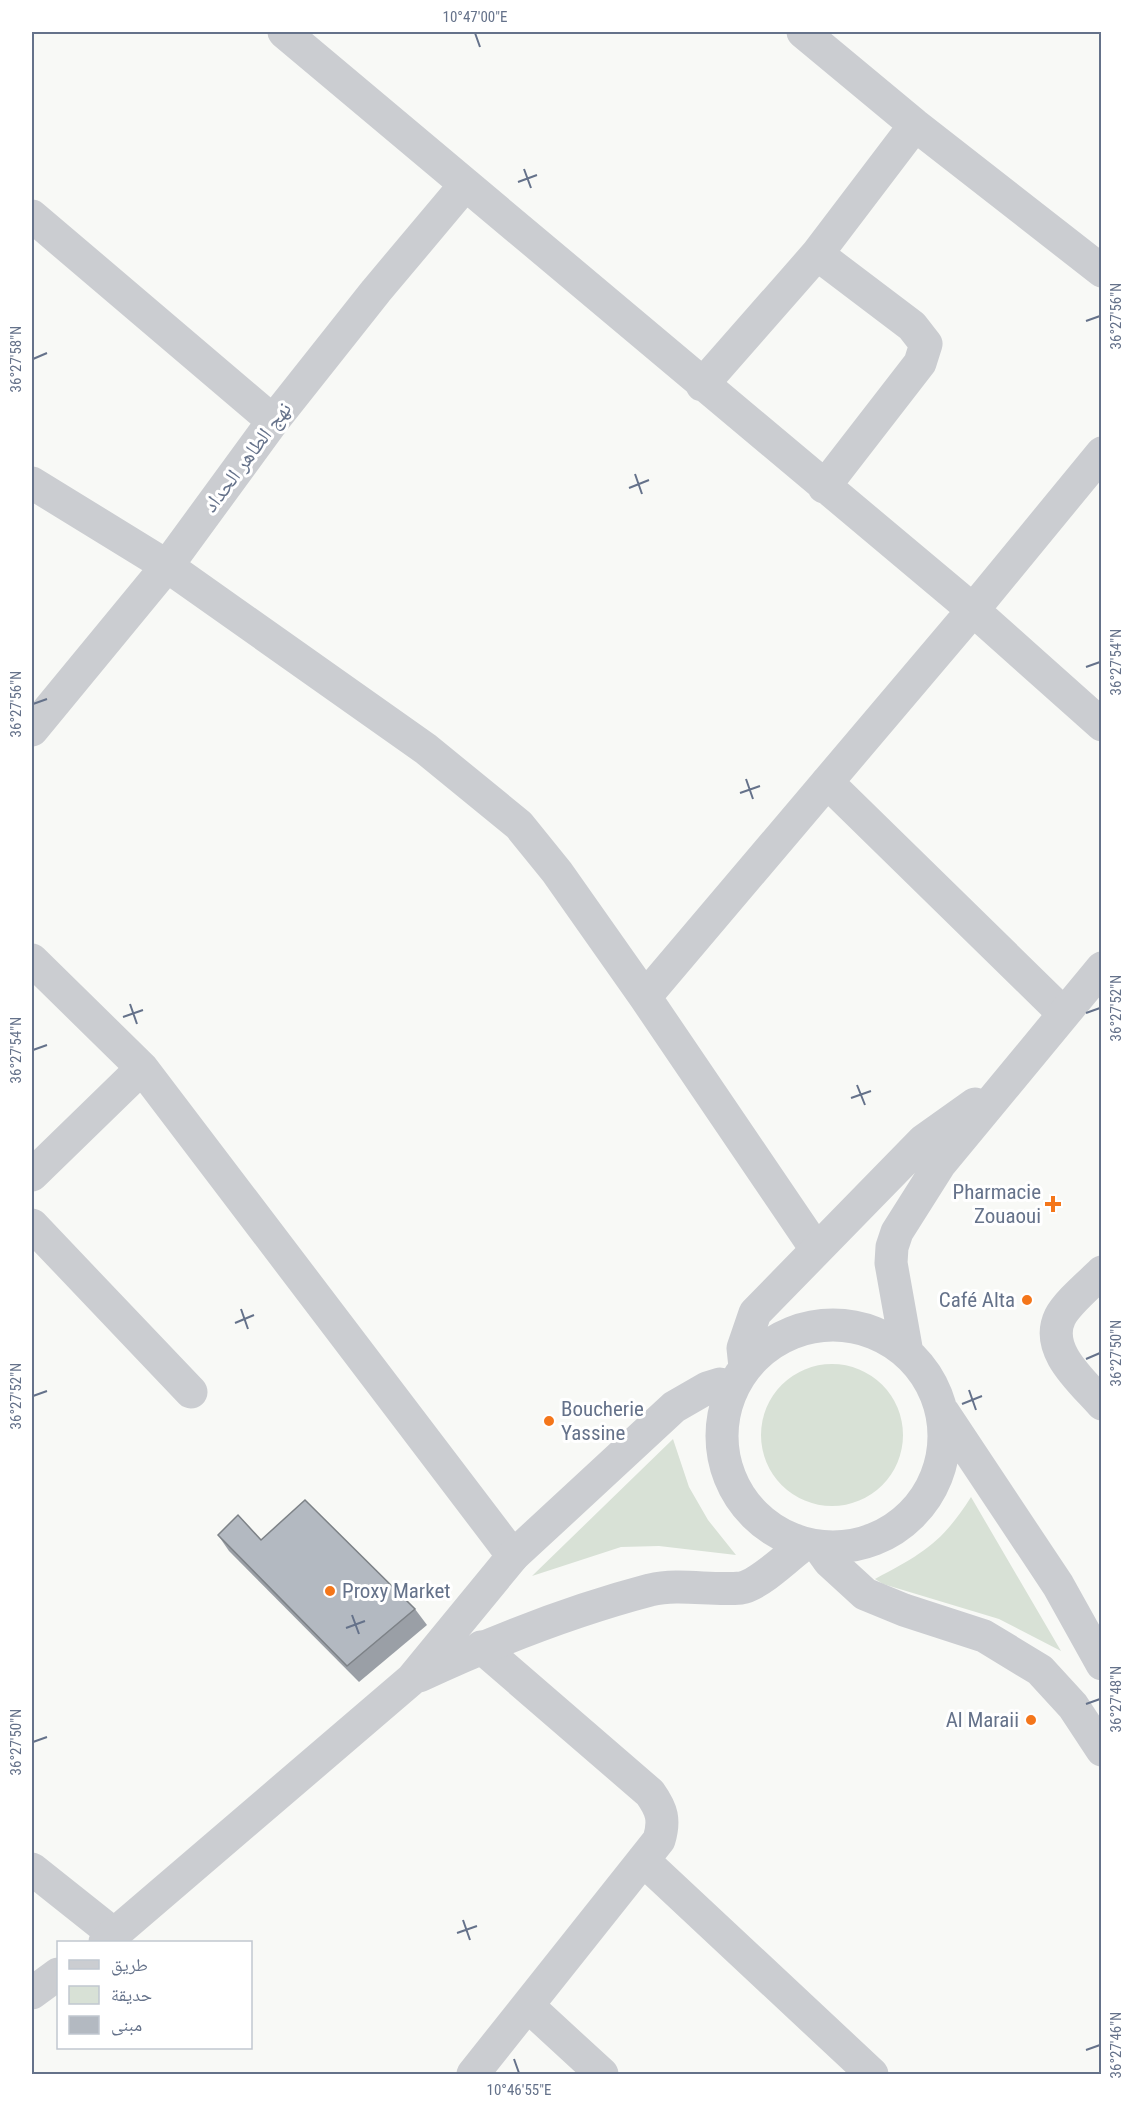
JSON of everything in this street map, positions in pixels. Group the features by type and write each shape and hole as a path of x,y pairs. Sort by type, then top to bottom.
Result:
{"street":[{"path":"284,32 973,610 1101,725"},
{"path":"803,32 915,125 1101,271"},
{"path":"702,384 817,254 915,125"},
{"name":"نهج الطاهر الحداد","path":"32,730 167,566 273,421 376,291 465,185"},
{"path":"32,216 273,421"},
{"path":"817,254 912,326 926,344 920,363 824,487"},
{"path":"645,997 973,610 1101,453"},
{"path":"32,483 167,566 426,750 519,825 557,872 645,997 816,1250"},
{"path":"827,782 1063,1013"},
{"path":"32,960 142,1068 513,1556"},
{"path":"907,1353 891,1263 892,1247 897,1232 940,1164 1018,1073 1063,1013 1098,981"},
{"path":"32,1175 142,1068"},
{"path":"32,1869 110,1939 412,1679 513,1556 674,1407 706,1388 739,1377 769,1346 797,1331 828,1326 856,1328 883,1337 907,1353 922,1369 934,1388 941,1409 944,1445 935,1480 916,1510 888,1533 855,1545 811,1545 778,1533 756,1517 738,1495 726,1469 722,1441 724,1414 739,1377 742,1348 755,1313 923,1141 1018,1073"},
{"path":"32,1225 191,1392"},
{"path":"1101,1272 1060,1316 1055,1334 1059,1353 1101,1404"},
{"path":"941,1409 1058,1586 1101,1664"},
{"path":"412,1679 481,1647 536,1626 653,1590 695,1586 742,1588 811,1545"},
{"path":"811,1545 865,1594 903,1610 984,1636 1040,1670 1073,1706 1101,1750"},
{"path":"473,2074 659,1840 664,1823 661,1807 650,1793 481,1647"},
{"path":"643,1860 872,2074"},
{"path":"32,1993 57,1975"},
{"path":"528,2006 602,2074"}],"green space":[{"path":"832,1364 859,1369 882,1385 898,1408 903,1435 898,1462 882,1485 859,1501 832,1506 805,1501 782,1485 766,1462 761,1435 766,1408 782,1385 805,1369"},
{"path":"673,1439 689,1487 708,1520 736,1555 659,1546 621,1547 532,1576"},
{"path":"971,1497 1061,1651 999,1619 883,1584 875,1579 930,1546 950,1526"}],"building":[{"name":"Proxy Market","path":"305,1500 415,1609 347,1666 218,1535 238,1515 261,1540"}],"place":[{"name":"Pharmacie Zouaoui","path":"1053,1204"},
{"name":"Café Alta","path":"1027,1300"},
{"name":"Boucherie Yassine","path":"549,1421"},
{"name":"Proxy Market","path":"330,1591"},
{"name":"Al Maraii","path":"1031,1720"}]}
